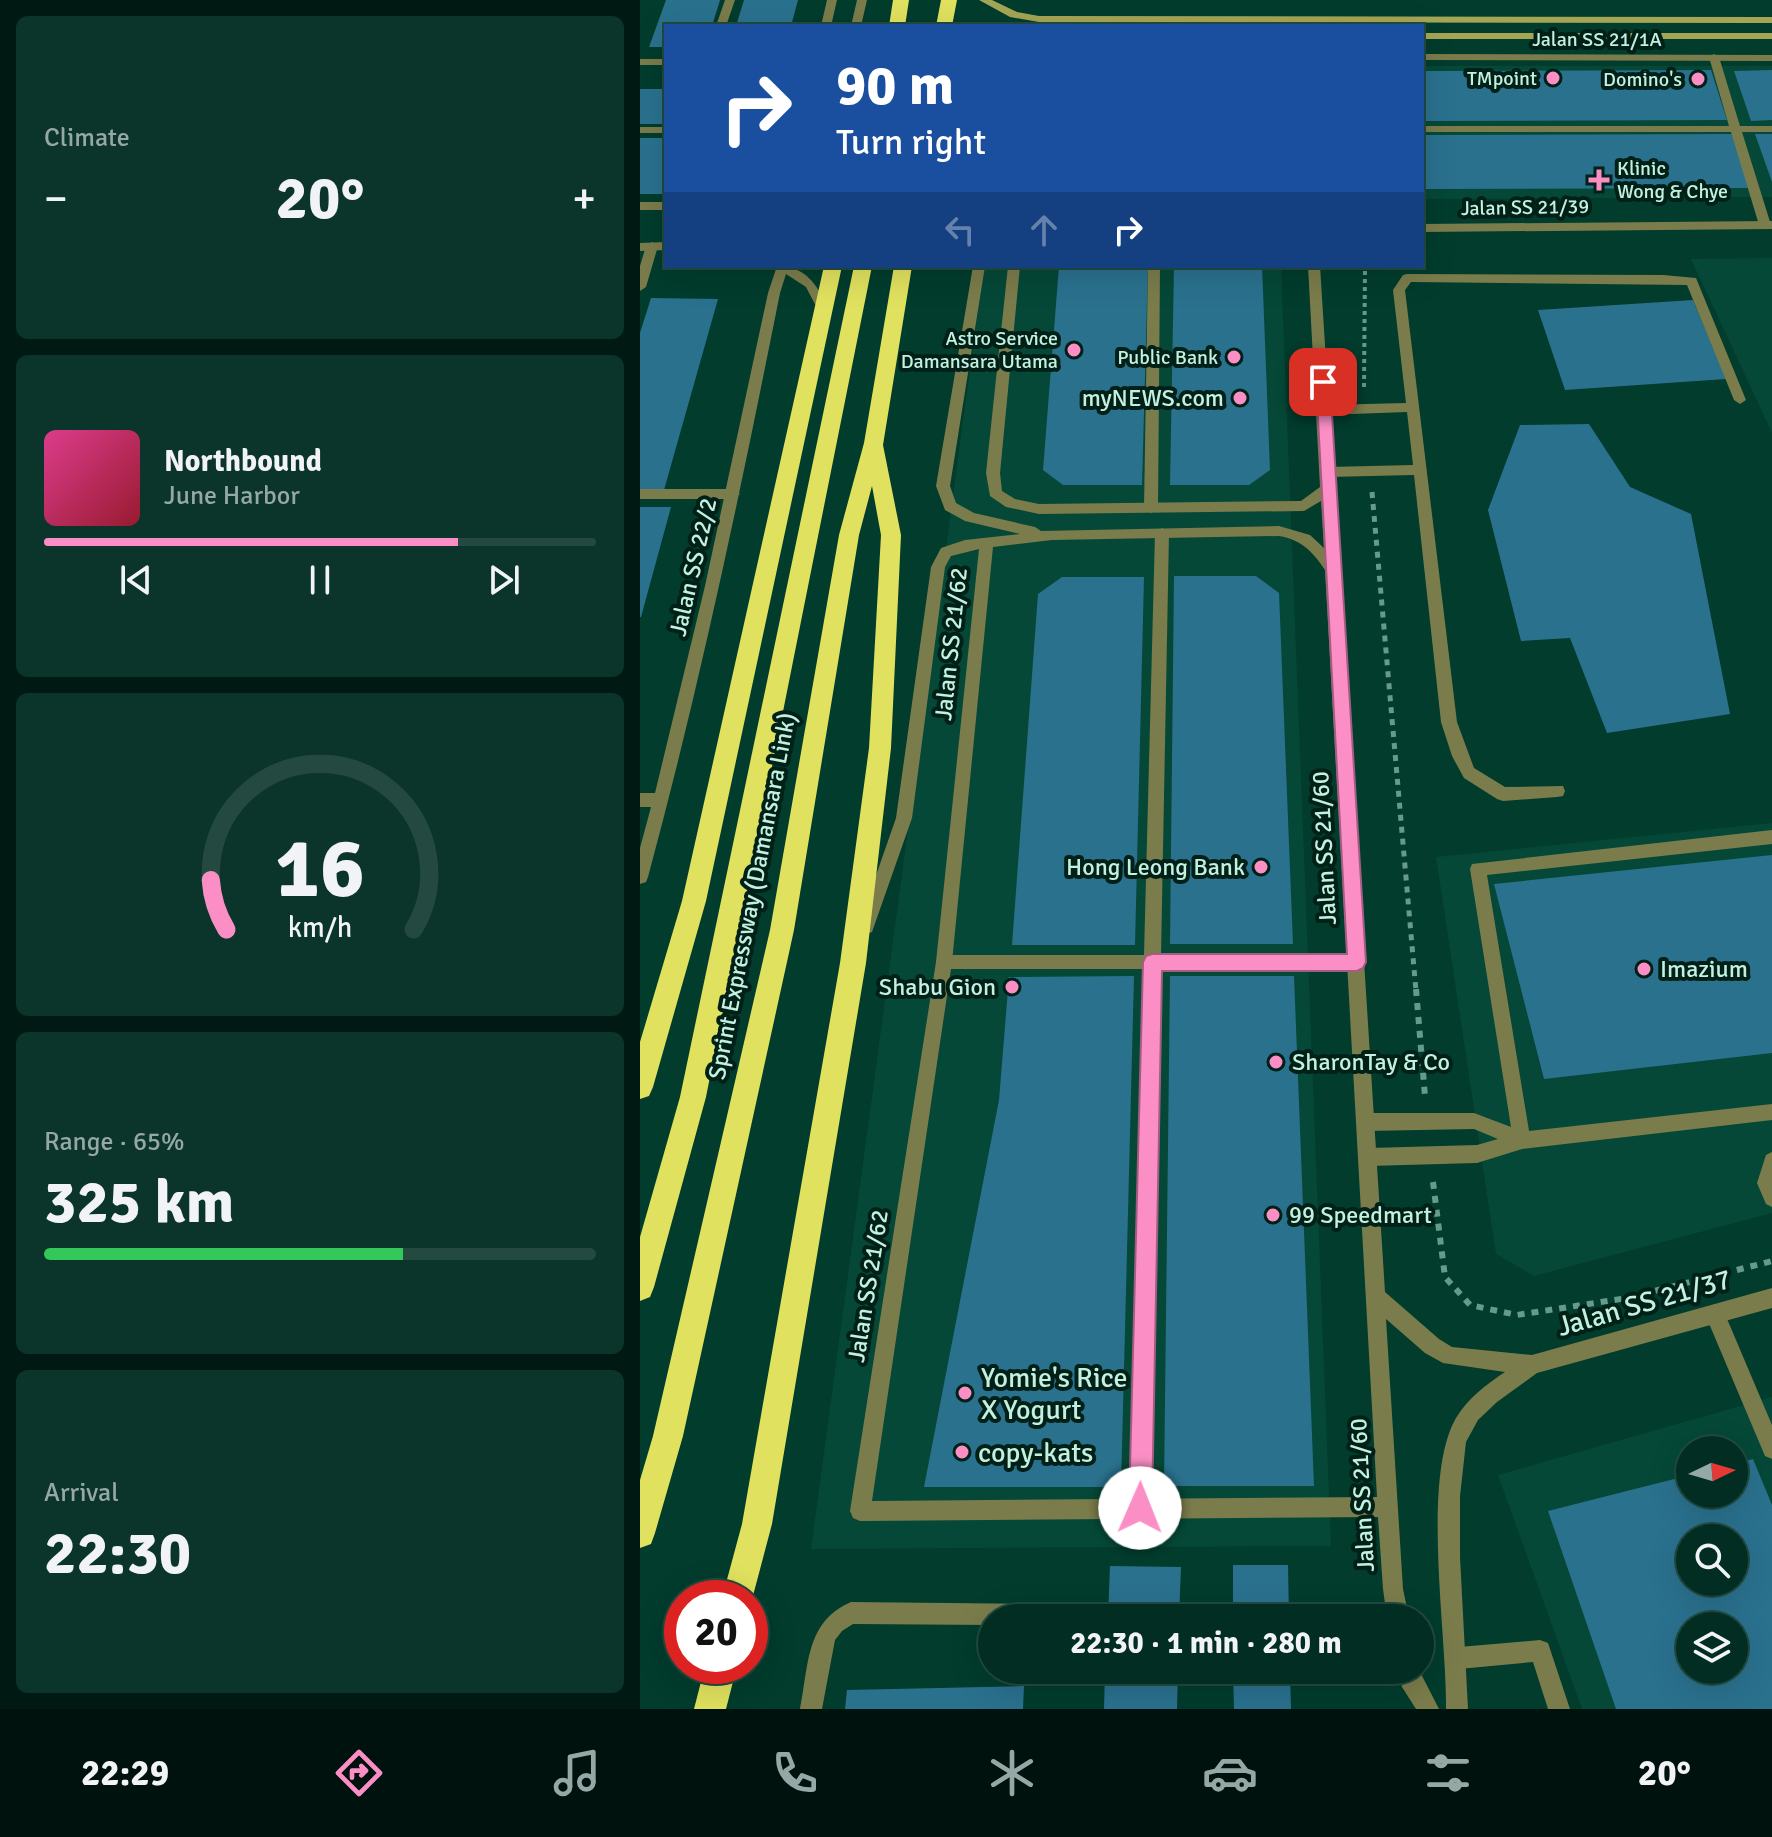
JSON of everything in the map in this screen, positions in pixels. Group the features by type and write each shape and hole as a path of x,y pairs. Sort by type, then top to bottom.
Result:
{"highway":[{"path":"897,24 901,0"},
{"path":"944,24 949,0"},
{"path":"640,1087 694,901 832,268"},
{"name":"Sprint Expressway (Damansara Link)","path":"640,1287 693,1097 863,268"},
{"name":"Sprint Expressway (Damansara Link)","path":"640,1533 668,1436 782,930 849,535 874,443 903,268"},
{"path":"743,1580 757,1524 853,963 880,748 891,535 874,443"},
{"path":"710,1709 716,1684"}],"street":[{"path":"722,24 730,0"},
{"path":"826,24 832,0"},
{"path":"856,24 862,0"},
{"path":"984,0 1014,15 1039,19 1772,20"},
{"path":"1424,36 1772,36"},
{"name":"Jalan SS 21/1A","path":"1424,57 1772,58"},
{"path":"1714,57 1769,225"},
{"path":"640,62 664,62"},
{"path":"1424,129 1772,129"},
{"path":"640,130 664,130"},
{"path":"640,206 664,206"},
{"name":"Jalan SS 21/39","path":"1424,228 1769,225"},
{"path":"640,287 653,246"},
{"name":"Jalan SS 22/2","path":"640,877 662,800 733,494 774,293 782,268"},
{"path":"786,268 811,285 822,307"},
{"path":"979,268 943,486 950,506 970,517 1052,535"},
{"path":"1014,268 993,473 995,493 1011,503 1039,509 1304,506 1328,480 1371,471 1421,470"},
{"path":"1151,508 1154,268"},
{"name":"Jalan SS 21/60","path":"1316,269 1396,1604"},
{"path":"1557,791 1503,794 1469,773 1449,722 1399,290 1407,278 1648,278 1692,281 1740,400"},
{"path":"1324,410 1413,407"},
{"path":"640,494 733,494"},
{"path":"853,963 904,818 938,567 946,552 965,545 1052,535 1279,531 1299,534 1317,547 1334,573"},
{"path":"1140,1508 1162,533"},
{"name":"Jalan SS 21/62","path":"987,542 944,962 860,1511 1389,1507"},
{"path":"640,800 662,800"},
{"path":"1522,1140 1478,869 1772,837"},
{"path":"944,962 1357,962"},
{"path":"1369,1157 1477,1154 1522,1140 1772,1112"},
{"path":"1366,1122 1474,1121 1522,1140"},
{"path":"1772,1161 1766,1183 1772,1198"},
{"name":"Jalan SS 21/37","path":"1376,1297 1432,1346 1450,1356 1532,1365"},
{"name":"Jalan SS 21/37","path":"1457,1709 1459,1658 1449,1573 1447,1499 1458,1435 1485,1397 1532,1365 1772,1298"},
{"path":"1715,1314 1772,1449"},
{"path":"811,1709 825,1636 834,1623 851,1613 978,1614"},
{"path":"1459,1658 1540,1651 1559,1709"},
{"path":"1413,1684 1428,1709"}],"path":[{"path":"1364,409 1365,268"},
{"path":"1371,471 1427,1121"},
{"path":"1430,1155 1445,1277 1470,1305 1517,1315 1627,1298 1772,1261"}],"shaded area":[{"path":"1424,66 1772,66 1772,197 1424,199"},
{"path":"1772,258 1772,433 1691,259"},
{"path":"984,268 1281,268 1331,1546 811,1549"},
{"path":"1772,823 1772,1213 1534,1276 1496,1254 1436,857"},
{"path":"1772,1397 1772,1709 1582,1709 1498,1475"}],"building":[{"path":"666,0 720,0 713,24 664,24 664,47 649,47"},
{"path":"744,0 798,0 792,24 737,24"},
{"path":"1711,70 1727,120 1424,121 1424,71"},
{"path":"1772,70 1772,120 1751,121 1734,71"},
{"path":"640,89 664,89 664,124 640,124"},
{"path":"1732,134 1750,188 1424,189 1424,135"},
{"path":"1755,134 1772,134 1772,182"},
{"path":"640,138 664,138 664,194 640,194"},
{"path":"1059,268 1148,268 1142,485 1063,485 1043,470"},
{"path":"1174,268 1262,268 1270,470 1249,485 1170,485"},
{"path":"651,298 718,299 664,490 640,490 640,333"},
{"path":"1693,300 1726,379 1565,390 1538,310"},
{"path":"1589,424 1630,487 1691,514 1730,714 1607,733 1570,638 1521,641 1488,510 1520,425"},
{"path":"640,507 671,507 641,617 640,617"},
{"path":"1174,576 1256,576 1279,593 1293,944 1170,944"},
{"path":"1062,577 1144,577 1135,945 1012,945 1038,594"},
{"name":"Imazium","path":"1772,855 1772,1053 1544,1079 1494,884"},
{"path":"1134,976 1121,1487 924,1487 999,1100 1009,977"},
{"path":"1170,976 1294,976 1314,1486 1164,1486"},
{"path":"1753,1459 1772,1505 1772,1709 1616,1709 1548,1511 1676,1479 1676,1508 1748,1508 1748,1460"},
{"path":"1233,1565 1288,1565 1289,1604 1233,1604"},
{"path":"1110,1566 1181,1567 1180,1604 1109,1604"},
{"path":"1105,1684 1178,1684 1177,1709 1104,1709"},
{"path":"1233,1684 1290,1684 1291,1709 1234,1709"},
{"path":"1024,1686 1023,1709 845,1709 847,1690"}],"place":[{"name":"TMpoint","path":"1553,78"},
{"name":"Domino's","path":"1698,79"},
{"name":"Klinic Wong & Chye","path":"1599,180"},
{"name":"Astro Service Damansara Utama","path":"1074,350"},
{"name":"Public Bank","path":"1234,357"},
{"name":"myNEWS.com","path":"1240,398"},
{"name":"Hong Leong Bank","path":"1261,867"},
{"name":"Imazium","path":"1644,969"},
{"name":"Shabu Gion","path":"1012,987"},
{"name":"SharonTay & Co","path":"1276,1062"},
{"name":"99 Speedmart","path":"1273,1215"},
{"name":"Yomie's Rice X Yogurt","path":"965,1393"},
{"name":"copy-kats","path":"962,1452"}],"route":[{"path":"1140,1508 1152,962 1357,962 1323,382"}]}
